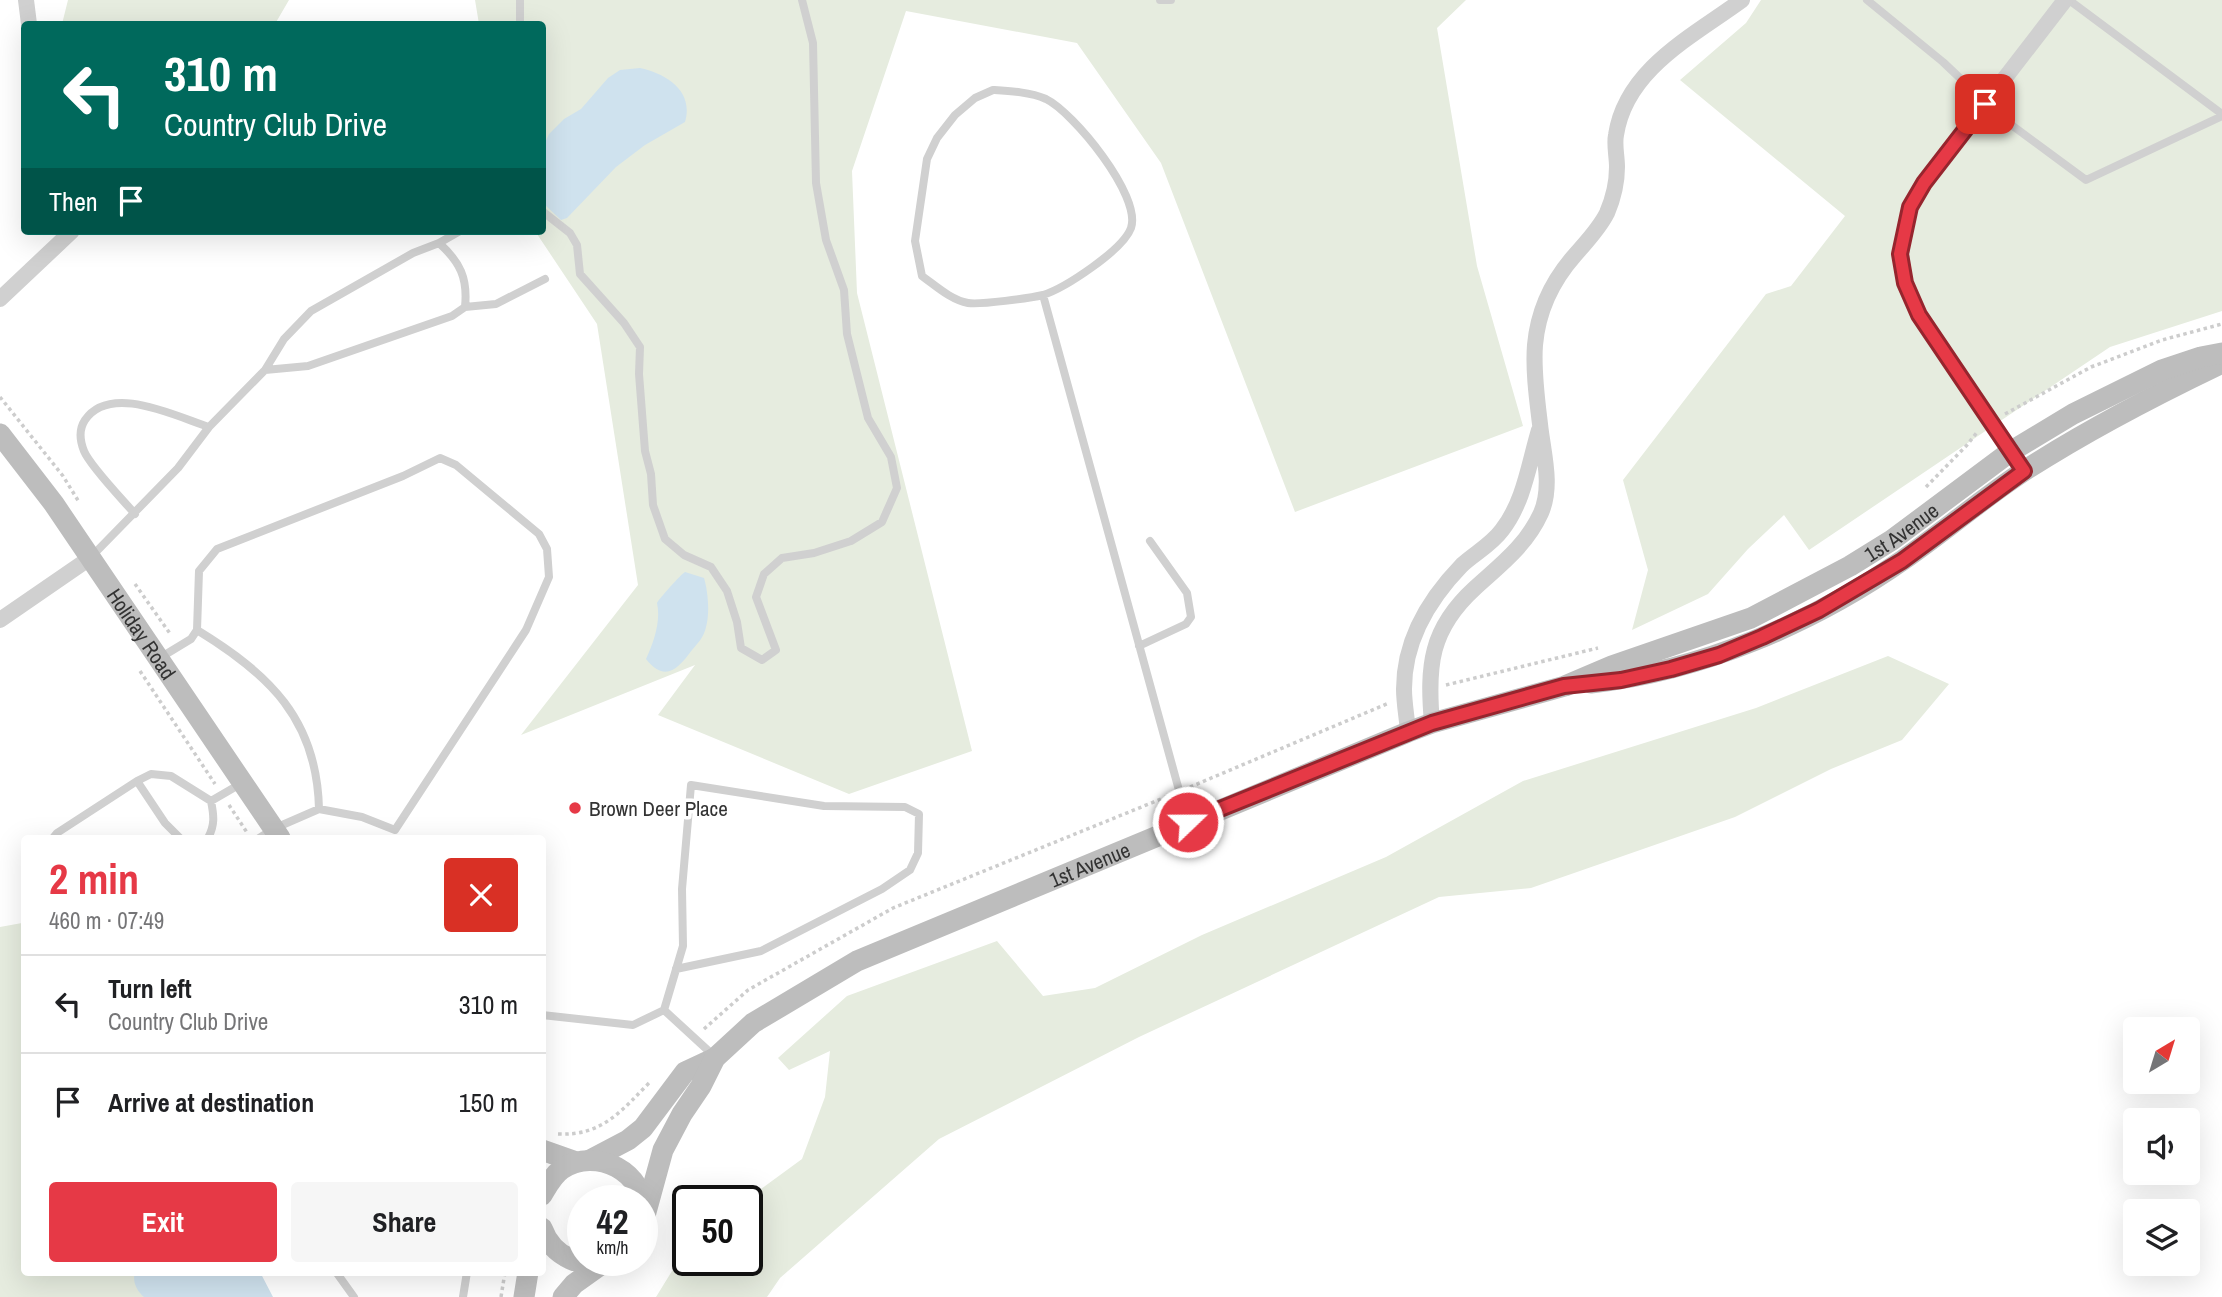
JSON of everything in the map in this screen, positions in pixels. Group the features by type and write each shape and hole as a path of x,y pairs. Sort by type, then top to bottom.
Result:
{"main road":[{"name":"1st Avenue","path":"546,1189 556,1175 628,1140 643,1128 685,1072 715,1058 753,1023 857,961 1408,732 1564,686 1612,666 1751,618 1892,540 2010,452 2073,414 2162,370 2222,353"},
{"name":"1st Avenue","path":"1564,686 1621,680 1683,666 1719,655 1819,610 1902,561 2024,471 2137,403 2222,363"},
{"name":"Holiday Road","path":"0,434 54,504 242,783 270,835"},
{"name":"1st Avenue","path":"654,1185 663,1150 715,1058"},
{"path":"547,1142 583,1161 606,1161 620,1168 632,1178 635,1185"},
{"path":"546,1237 567,1258"},
{"path":"524,1297 527,1276"},
{"path":"563,1297 574,1284 586,1276"}],"street":[{"path":"26,0 29,21"},
{"path":"1432,723 1429,689 1432,658 1440,635 1456,609 1473,590 1509,559 1542,512 1547,483 1535,348 1538,324 1545,301 1558,276 1595,234 1607,212 1615,189 1615,137 1630,93 1644,74 1662,58 1742,0"},
{"path":"2024,471 1919,315 1905,283 1900,254 1910,207 1924,183 2067,0"},
{"path":"0,299 68,235"},
{"path":"1408,732 1405,696 1407,661 1419,624 1448,579 1468,559 1488,546 1513,515 1520,499 1540,424"},
{"path":"0,620 90,558"}],"lane":[{"path":"520,0 520,21"},
{"path":"546,214 570,233 577,245 580,274 624,323 640,347 639,374 645,451 651,474 653,505 665,539 684,555 711,567 727,591 737,622 741,648 762,660 776,650 756,597 764,574 782,558 851,541 882,522 897,488 891,457 869,418 847,334 844,290 826,240 816,183 813,43 802,0"},
{"path":"1160,0 1171,0"},
{"path":"1867,0 1943,62 1985,104 2086,180 2222,115 2067,0"},
{"path":"993,90 1044,98 1058,106 1118,176 1130,202 1133,218 1131,228 1123,241 1093,266 1043,295 970,303 956,299 922,276 915,241 927,159 937,138 955,116 975,98 993,90"},
{"path":"90,558 178,468 209,427 265,370 284,339 311,311 413,253 453,235"},
{"path":"439,243 454,257 467,288 465,307"},
{"path":"265,370 308,366 452,316 465,307 496,304 545,279"},
{"path":"1043,295 1188,822"},
{"path":"135,514 85,454 80,439 82,424 92,410 105,403 122,401 209,427"},
{"path":"158,659 191,639 197,631 200,571 217,549 403,477 440,458 456,465 539,534 547,549 549,577 526,630 396,830 362,817 319,809 270,835"},
{"path":"1139,646 1186,624 1191,617 1187,593 1150,541"},
{"path":"197,631 233,652 267,680 291,710 306,743 319,787 319,809"},
{"path":"55,835 137,781 151,775 171,776 211,801 214,817 210,835"},
{"path":"137,781 165,823 177,835"},
{"path":"211,801 242,783"},
{"path":"546,1015 632,1025 664,1010 676,970 684,946 682,889 691,785 824,806 905,807 919,814 918,853 909,870 882,889 761,950 676,970"},
{"path":"664,1010 715,1058"},
{"path":"339,1276 354,1297"},
{"path":"463,1297 466,1276"}],"path":[{"path":"1921,491 1978,431 2091,367 2162,340 2222,324"},
{"path":"1429,689 1605,646"},
{"path":"694,1038 748,990 892,908 1179,792 1405,696"},
{"path":"547,1142 606,1125 658,1074"},
{"path":"501,1297 504,1276"}],"shaded area":[{"path":"68,0 289,0 277,21 63,21"},
{"path":"475,0 1466,0 1437,28 1477,266 1523,426 1295,512 1161,163 1077,43 906,11 852,171 857,293 972,751 849,794 658,715 695,665 521,735 638,585 597,324 538,235 546,235 546,21 478,21"},
{"path":"1761,0 2222,0 2222,311 2110,347 1809,550 1784,515 1748,549 1708,594 1632,630 1648,570 1623,480 1766,294 1791,286 1845,216 1680,80 1746,23"},
{"path":"1888,656 1949,684 1902,740 1831,769 1735,817 1531,888 1439,897 1139,1037 939,1139 780,1278 767,1297 656,1297 672,1271 672,1276 763,1276 763,1188 802,1159 825,1097 830,1051 789,1070 778,1058 847,996 997,941 1043,996 1095,988 1202,935 1386,857 1523,781 1756,708"},
{"path":"21,923 21,1276 222,1276 248,1297 0,1297 0,927"}],"water":[{"path":"640,68 660,75 676,86 686,101 685,122 645,145 616,167 567,218 561,220 546,206 546,141 564,119 581,109 608,78 620,70"},
{"path":"685,572 704,578 708,609 705,631 682,663 665,672 646,659 656,631 657,603"},
{"path":"134,1276 262,1276 273,1297 144,1297"}],"place":[{"name":"Brown Deer Place","path":"575,808"}],"route":[{"path":"1188,822 1432,723 1564,686 1621,680 1671,669 1719,655 1762,637 1819,610 1902,561 2024,471 1919,315 1905,283 1900,254 1910,207 1924,183 1985,104"}]}
